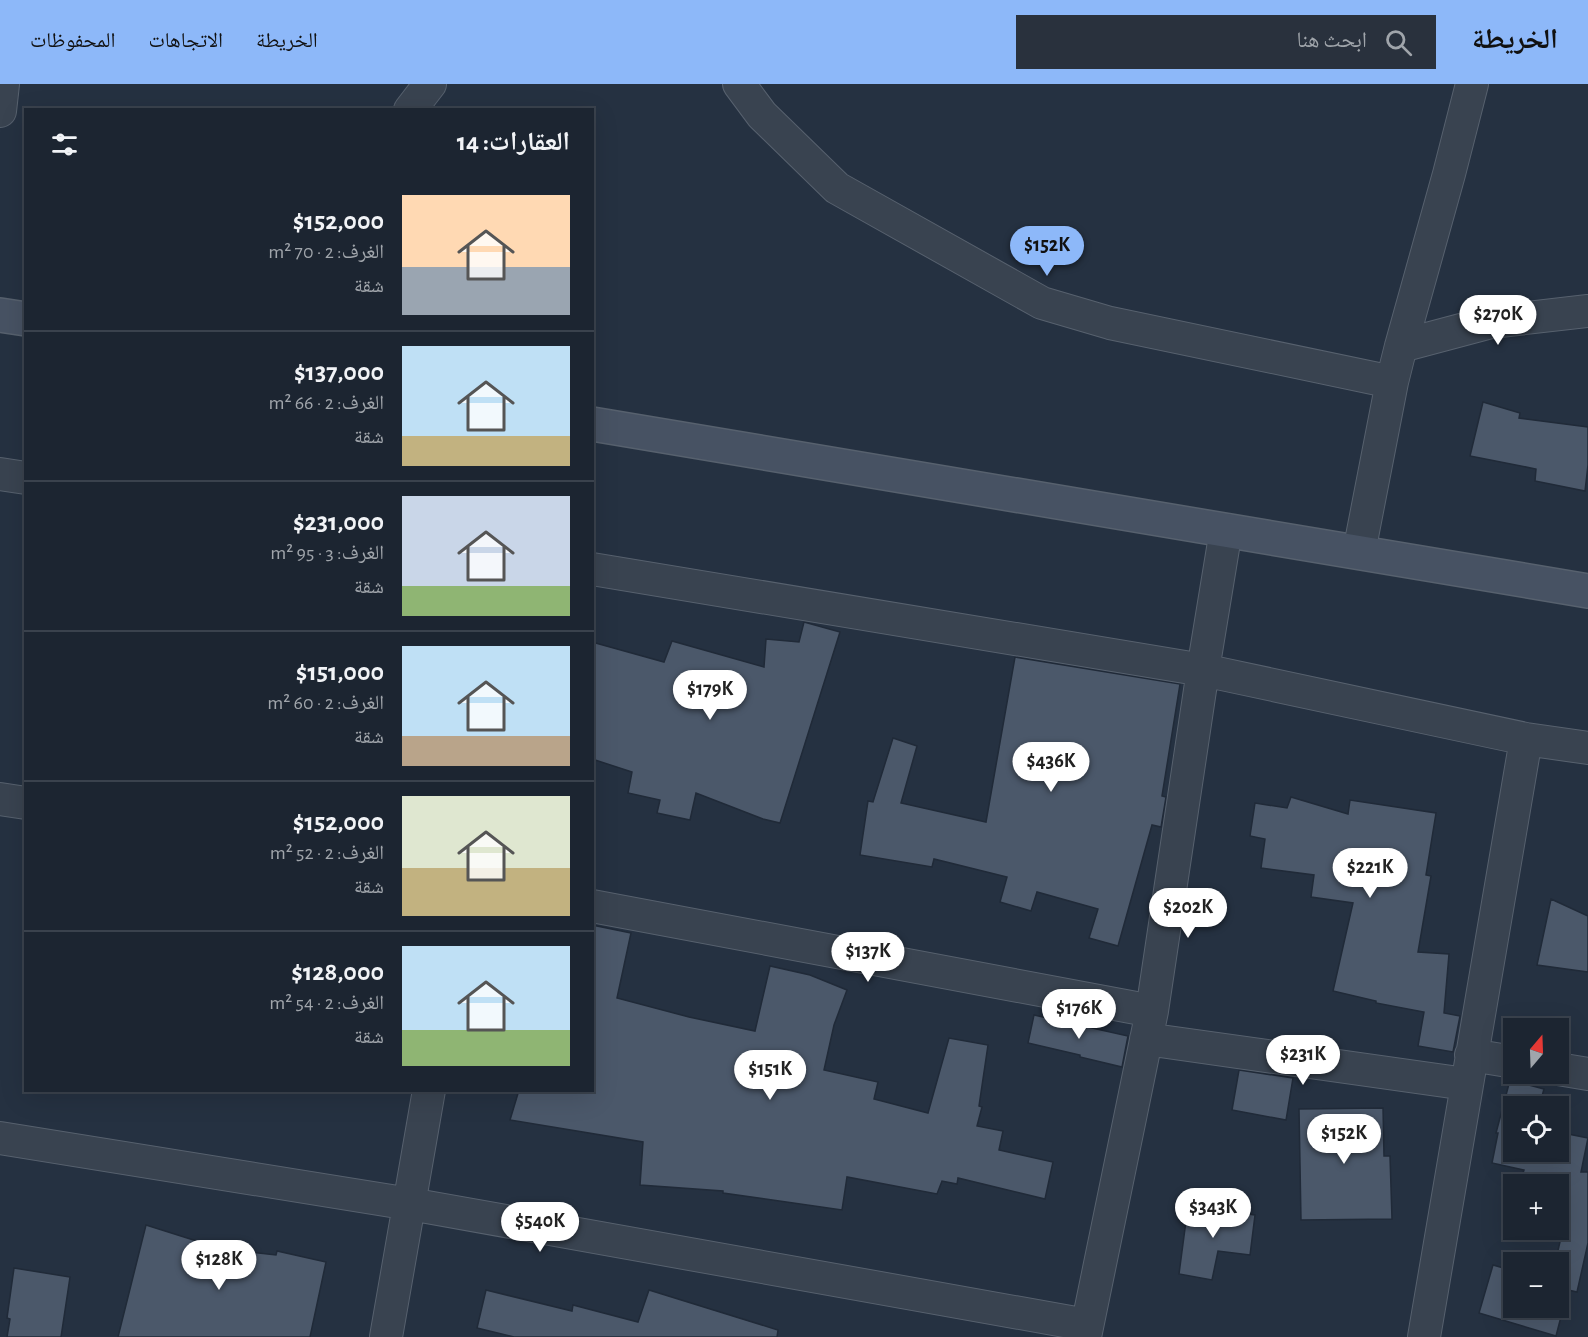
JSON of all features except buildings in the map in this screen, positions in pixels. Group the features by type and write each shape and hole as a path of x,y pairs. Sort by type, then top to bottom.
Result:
{"street":[{"path":"0,111 3,84"},
{"path":"412,108 430,84"},
{"path":"739,84 762,115 837,188 1042,303 1110,323 1392,382"},
{"path":"1359,552 1392,382 1472,84"},
{"path":"1401,346 1491,322 1588,311"},
{"path":"0,315 24,319"},
{"path":"594,424 1588,591"},
{"path":"0,474 24,478"},
{"path":"0,1138 410,1204 1086,1331 1149,1025 1226,531"},
{"path":"594,569 1203,670 1526,739 1588,748"},
{"path":"1424,1337 1526,739"},
{"path":"0,799 24,803"},
{"path":"594,906 1149,1025 1469,1070 1503,1064"},
{"path":"1569,1071 1588,1074"},
{"path":"386,1337 429,1092"}]}
